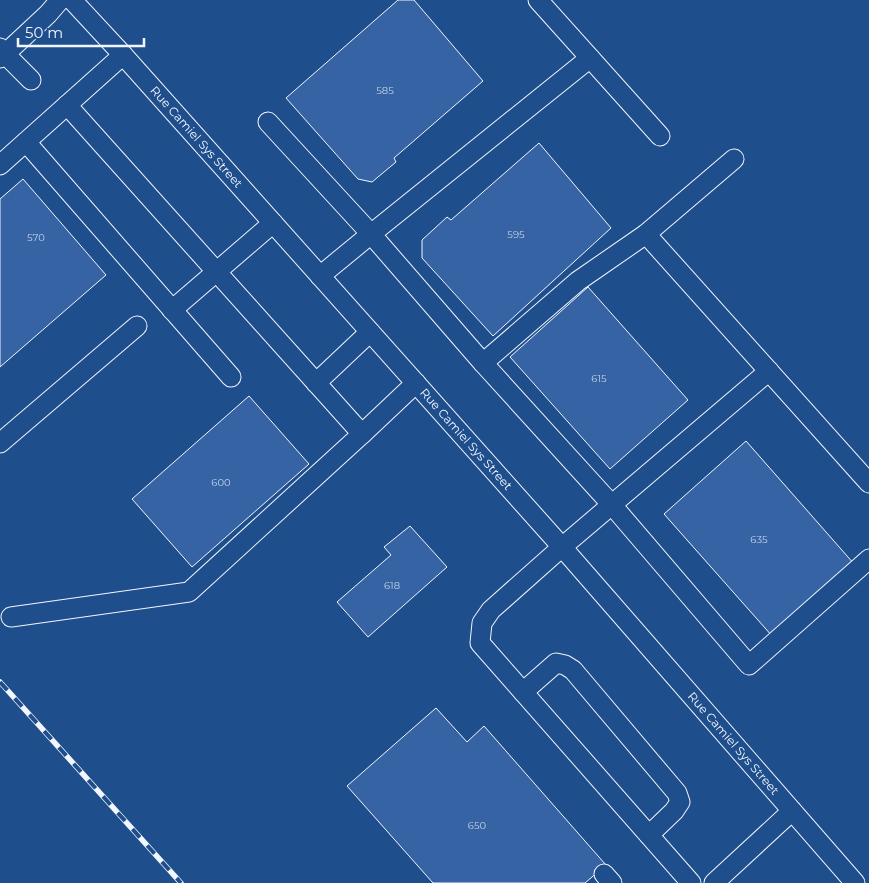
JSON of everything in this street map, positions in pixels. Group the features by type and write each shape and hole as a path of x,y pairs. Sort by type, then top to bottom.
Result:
{"street":[{"path":"31,80 2,53 48,14 60,0"},
{"name":"Rue Camiel Sys Street","path":"72,0 562,547 855,883"},
{"path":"538,0 660,136"},
{"path":"0,165 123,55"},
{"path":"320,276 590,58"},
{"path":"67,105 362,434"},
{"path":"268,122 371,234 483,363 612,505 749,665 869,559"},
{"path":"26,142 230,377"},
{"path":"483,363 578,281 646,234 734,159"},
{"path":"172,310 273,223"},
{"path":"646,234 869,483"},
{"path":"0,444 137,326"},
{"path":"316,383 370,332"},
{"path":"691,883 480,643 482,623 491,610 562,547 769,371"},
{"path":"10,617 189,592 416,383"},
{"path":"524,692 556,663 565,665 573,670 678,793 680,802 674,811 648,835"},
{"path":"714,883 792,811"}],"building":[{"path":"398,0 414,0 483,81 394,158 396,162 372,182 358,179 286,98"},
{"path":"539,143 611,228 493,336 422,258 422,240 447,217 451,220"},
{"path":"23,179 106,275 0,367 0,199"},
{"path":"588,287 688,400 610,469 510,357"},
{"path":"249,396 309,464 192,567 132,499"},
{"path":"746,441 855,565 773,637 664,514"},
{"path":"410,526 447,567 368,637 337,602 391,555 384,547"},
{"path":"436,708 467,742 484,726 606,865 585,883 433,883 347,786"}],"railway":[{"path":"0,682 181,883"}]}
